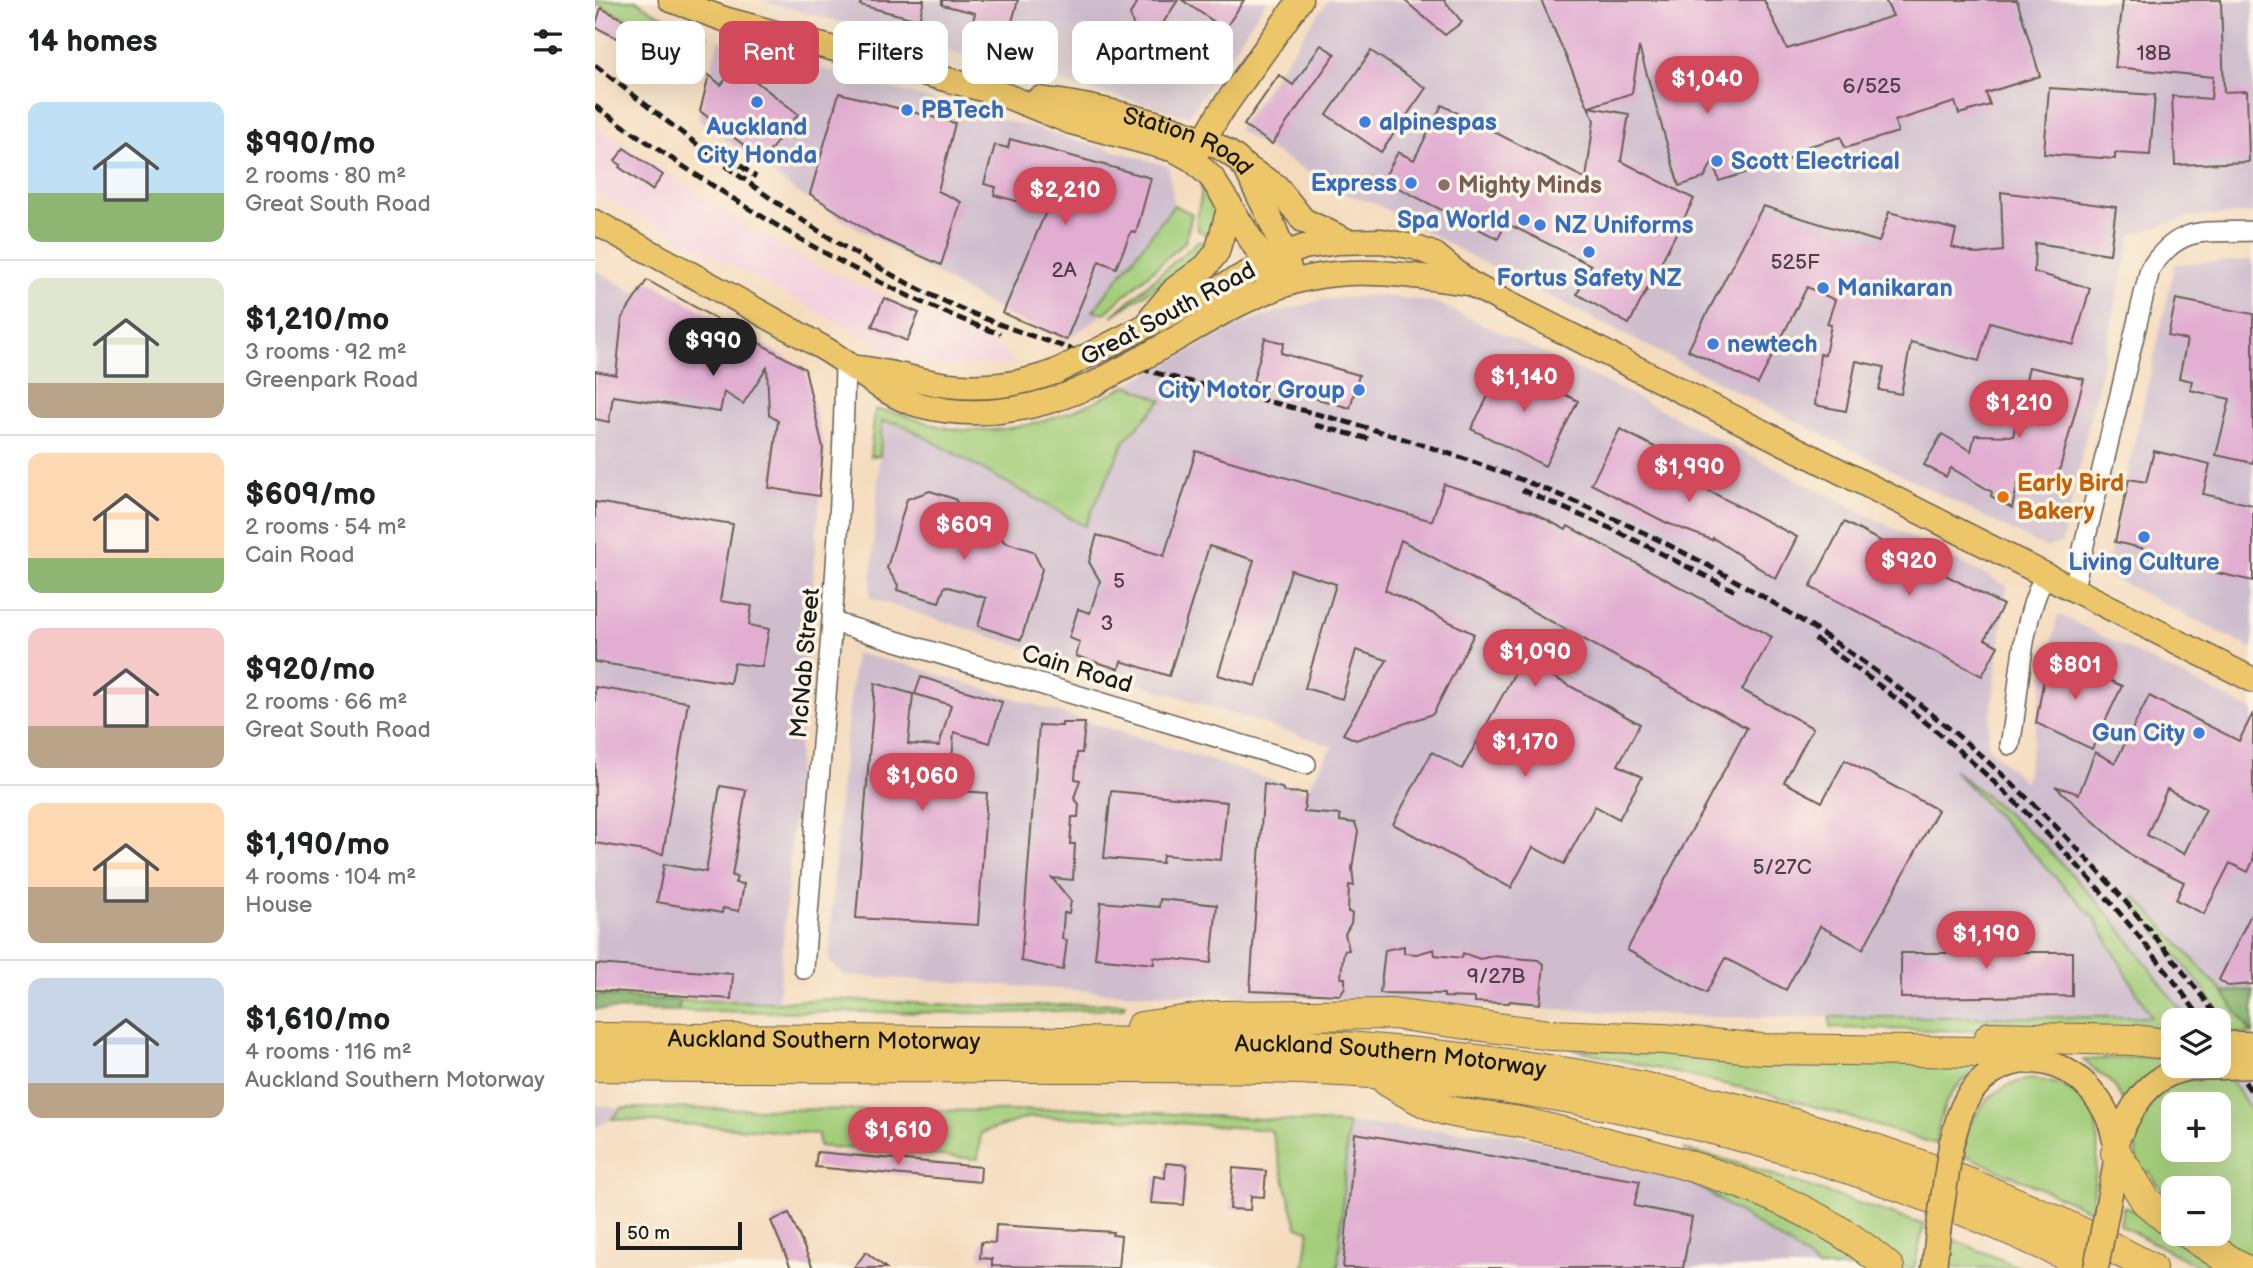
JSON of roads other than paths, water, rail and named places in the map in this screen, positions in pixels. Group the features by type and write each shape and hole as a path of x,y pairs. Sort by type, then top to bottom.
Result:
{"highway":[{"path":"1051,1040 1216,1016 1378,1014 1550,1035 1664,1040 1761,1049 1982,1052 2035,1059"},
{"path":"1664,1040 1761,1035 2014,1037 2161,1043"},
{"name":"Auckland Southern Motorway","path":"595,1038 1051,1040 1389,1048 1498,1061 1656,1089 1769,1117 1925,1167 2050,1219 2151,1268"},
{"name":"Auckland Southern Motorway","path":"595,1066 1253,1068 1371,1073 1528,1092 1627,1110 1725,1133 1919,1194 2094,1268"},
{"path":"1371,1073 1439,1108 1485,1115 1586,1138 1691,1168 1761,1192 1822,1220 1874,1254 1889,1268"},
{"path":"2116,1147 2146,1201 2161,1214"},
{"path":"2207,1246 2241,1268"}],"main road":[{"name":"Station Road","path":"671,0 724,19 1004,95 1072,122 1175,150 1193,160 1212,178 1230,205 1275,259"},
{"path":"1193,160 1205,138 1300,0"},
{"name":"Station Road","path":"1004,95 1075,104 1205,138 1243,165 1273,219 1275,259 1282,286"},
{"path":"1243,165 1276,186 1303,220 1347,241"},
{"path":"1145,325 1175,289 1206,266 1217,252 1230,205"},
{"name":"Great South Road","path":"595,222 851,364 892,394 917,404 954,411 986,412 1035,406 1094,384 1282,286 1327,275 1376,272 1469,283"},
{"name":"Great South Road","path":"851,364 947,385 1021,382 1055,372 1275,259 1304,247 1347,241 1381,241 1414,247 1436,256 1469,283 2044,577 2253,680"},
{"path":"2231,1044 2253,1044"},
{"path":"1934,1268 1951,1146 1961,1110 1978,1086 2017,1062 2161,1045"},
{"path":"2035,1059 2085,1083 2101,1102 2116,1147"},
{"path":"2094,1268 2107,1210 2116,1147 2129,1112 2142,1093 2156,1081 2190,1068 2253,1066"}],"street":[{"path":"2073,591 2150,269 2165,247 2184,235 2253,231"},
{"name":"McNab Street","path":"804,969 851,364"},
{"path":"2010,745 2026,630 2044,577"},
{"name":"Cain Road","path":"833,622 1306,764"}],"railway":[{"path":"595,65 704,150 817,230 896,277 950,304 1061,346 1350,423 1491,468 1623,523 1746,587 1862,661 1970,746 2071,842 2165,949 2253,1068"},
{"path":"595,106 740,203 841,262 946,313 1000,334"},
{"path":"716,148 756,177"},
{"path":"1315,425 1373,440"},
{"path":"1522,490 1619,532 1737,592"},
{"path":"1815,639 1924,721 2026,812 2119,912 2193,1008"},
{"path":"2231,1062 2253,1094"}],"place":[{"name":"Auckland City Honda","path":"757,102"},
{"name":"PBTech","path":"907,110"},
{"name":"alpinespas","path":"1365,122"},
{"name":"Scott Electrical","path":"1717,161"},
{"name":"Express","path":"1411,183"},
{"name":"Mighty Minds","path":"1444,185"},
{"name":"Spa World","path":"1524,220"},
{"name":"NZ Uniforms","path":"1540,225"},
{"name":"Fortus Safety NZ","path":"1589,252"},
{"name":"Manikaran","path":"1823,288"},
{"name":"newtech","path":"1713,344"},
{"name":"City Motor Group","path":"1359,390"},
{"name":"Early Bird Bakery","path":"2003,497"},
{"name":"Living Culture","path":"2144,537"},
{"name":"Gun City","path":"2199,733"}]}
